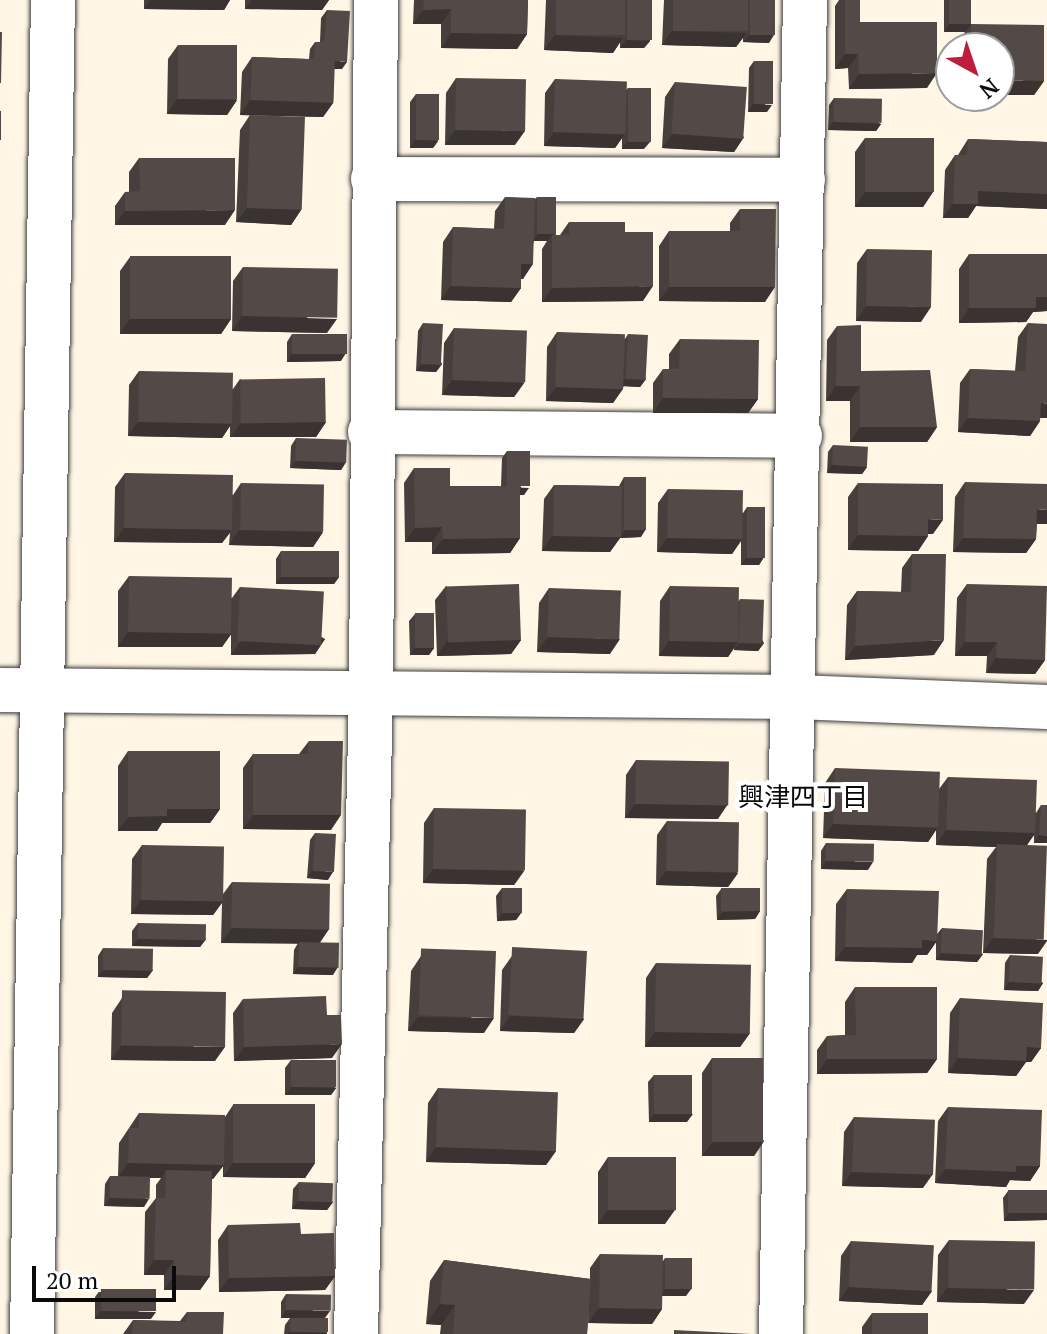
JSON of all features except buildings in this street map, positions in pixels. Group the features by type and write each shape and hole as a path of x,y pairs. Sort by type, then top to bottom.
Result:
{"street":[{"path":"32,1334 47,688 53,0"},
{"path":"356,1334 371,692 370,432 376,0"},
{"path":"781,1334 797,697 805,0"},
{"path":"373,179 803,180"},
{"path":"370,432 800,436"},
{"path":"0,690 47,688 797,697 1047,707"}],"district":[{"name":"興津四丁目","path":"803,797"}]}
